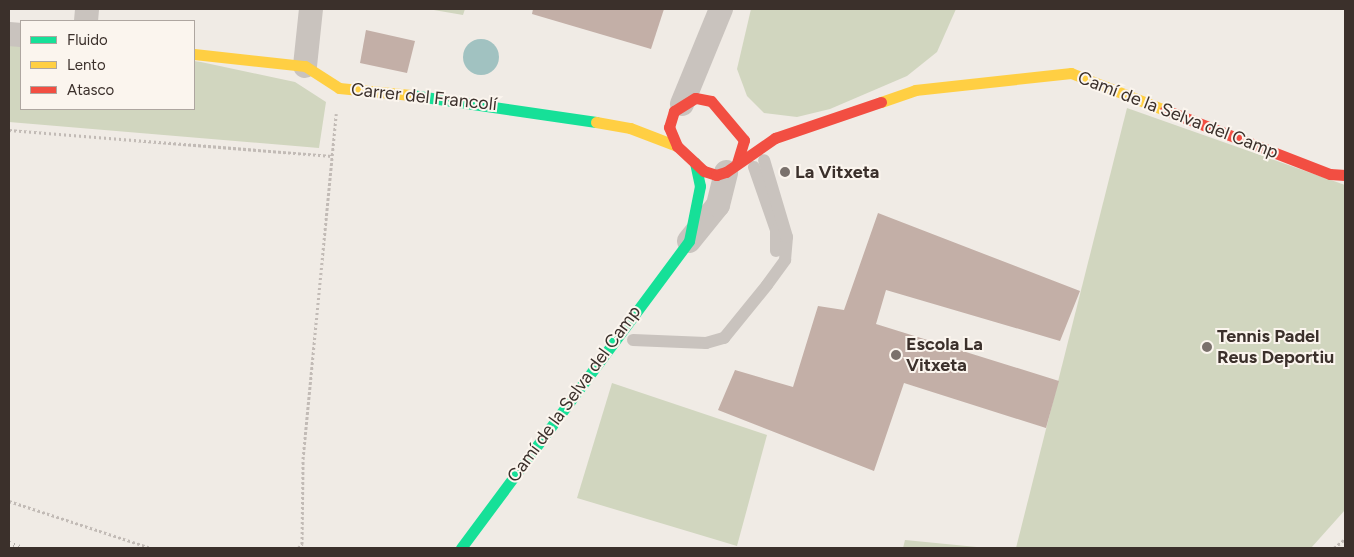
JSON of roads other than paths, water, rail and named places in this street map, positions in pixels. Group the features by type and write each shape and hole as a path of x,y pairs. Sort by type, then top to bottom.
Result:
{"street":[{"path":"305,66 312,9"},
{"path":"708,45 706,84 711,102 749,150 704,171 677,146 669,127 708,45 721,9"},
{"name":"Carrer del Francolí","path":"195,54 305,66 339,88 495,104 630,128 677,146"},
{"name":"Camí de la Selva del Camp","path":"461,548 628,320 718,205 749,150 915,90 1071,73 1330,174 1345,175"},
{"path":"676,110 695,98 711,102"},
{"name":"Carrer del Francolí","path":"630,128 676,110"},
{"name":"Camí de la Selva del Camp","path":"689,241 700,186 695,163"}],"lane":[{"path":"749,150 762,196 776,230 776,251"},
{"path":"633,340 706,343 724,338 785,260 786,237 749,150"},
{"path":"762,196 763,213"}],"water":[{"path":"481,39 488,40 494,44 498,50 498,64 494,70 488,74 481,75 474,74 468,70 464,64 463,57 464,50 468,44 474,40"}],"railway":[{"path":"9,543 23,548"}],"place":[{"name":"La Vitxeta","path":"785,172"},
{"name":"Tennis Padel Reus Deportiu","path":"1207,347"},
{"name":"Escola La Vitxeta","path":"896,355"}]}
